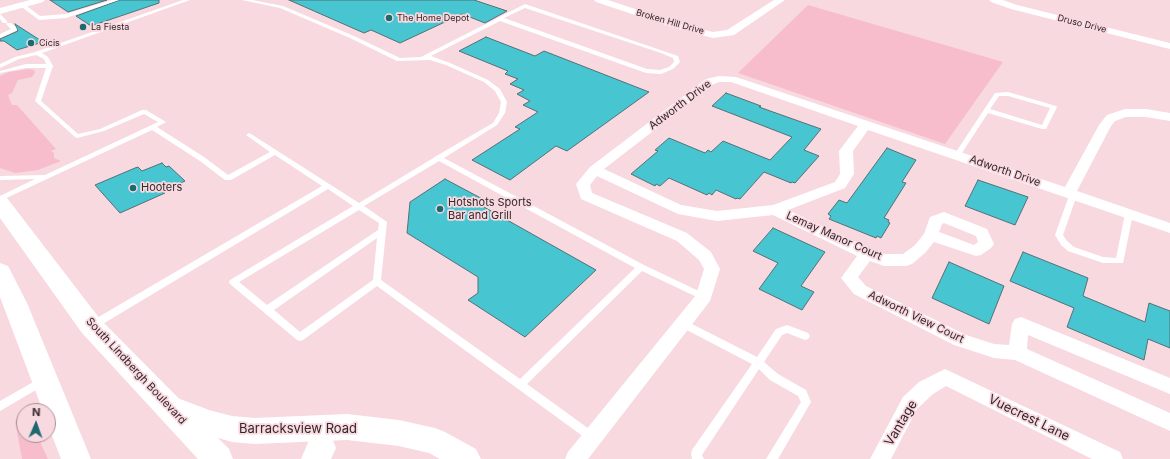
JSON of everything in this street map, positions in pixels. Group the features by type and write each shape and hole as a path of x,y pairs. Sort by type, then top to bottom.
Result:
{"main road":[{"name":"South Lindbergh Boulevard","path":"0,203 91,326 171,408 218,459"},
{"path":"0,272 15,303 76,459"}],"street":[{"path":"0,11 40,0"},
{"name":"Broken Hill Drive","path":"599,0 713,35 730,33 780,0"},
{"name":"Druso Drive","path":"994,0 1014,7 1170,46"},
{"name":"Adworth Drive","path":"575,459 704,297 712,269 705,256 682,237 586,196 583,184 595,170 710,81 732,79 1170,228"},
{"path":"1070,194 1105,125 1111,118 1124,113 1146,113 1170,117"},
{"path":"595,170 678,209 717,216 775,210 815,196 840,185 846,174 846,151 866,125"},
{"name":"Lemay Manor Court","path":"775,210 867,254 884,260 906,260 920,249 932,235"},
{"name":"Adworth View Court","path":"867,254 849,278 860,290 960,340 994,351 1017,353 1170,422"},
{"path":"1017,353 1021,324 1170,386"},
{"name":"Vantage","path":"880,459 910,403 926,388 945,377"},
{"name":"Vuecrest Lane","path":"945,377 1113,459"},
{"name":"Barracksview Road","path":"171,408 232,429 260,431 347,427 399,433 434,442 466,459"},
{"name":"Barracksview Road","path":"314,455 336,440 348,436 379,431"}],"lane":[{"path":"22,5 39,18 66,16 116,0"},
{"path":"1,70 37,53 188,0"},
{"path":"244,0 281,7 399,60 423,58 437,60 486,81 498,90 504,102 502,113 495,124 438,157 358,206 233,282 300,337 377,281 383,222 358,206 328,186 249,135"},
{"path":"423,58 501,19 524,5 663,52 676,57 677,62 671,68 661,72 646,72 501,19"},
{"path":"0,16 14,28 14,30 0,36"},
{"path":"0,199 163,122 144,111 102,130 77,136 38,101 50,66 46,58 37,53"},
{"path":"1,70 26,66 50,66"},
{"path":"958,155 986,110 997,94 1008,94 1054,107 1044,128 986,110"},
{"path":"152,127 202,158 228,178 275,152"},
{"path":"438,157 641,267 704,297"},
{"path":"0,178 50,176"},
{"path":"91,326 328,186"},
{"path":"1070,194 1058,235 1071,249 1103,260 1120,261 1129,214"},
{"path":"266,310 382,231"},
{"path":"520,385 641,267"},
{"path":"377,281 592,437"},
{"path":"684,324 758,362 774,377 802,393 806,402 772,459"},
{"path":"698,459 696,454 779,332 787,329 805,336"},
{"path":"0,406 44,380"}],"shaded area":[{"path":"808,5 1003,62 945,144 738,73"},
{"path":"29,69 34,70 35,73 32,77 18,80 12,93 8,95 12,105 17,105 56,149 51,151 54,153 54,158 61,161 38,170 15,173 0,168 0,76 9,72"},
{"path":"19,443 41,443 48,459 22,459"}],"building":[{"path":"50,0 107,0 68,12"},
{"path":"120,0 159,0 159,3 91,26 76,16"},
{"name":"The Home Depot","path":"289,0 474,0 507,11 485,23 462,14 400,43 371,30 364,33"},
{"path":"15,24 43,42 17,50 4,41 0,41 0,39 18,31"},
{"path":"486,37 535,56 544,51 649,92 567,151 556,146 510,180 472,160 520,129 515,127 538,112 523,105 530,101 517,94 524,90 510,84 518,79 505,74 508,71 459,51"},
{"path":"726,93 761,106 759,107 821,129 804,150 819,156 795,183 791,183 764,172 740,199 736,199 716,190 712,195 709,193 707,195 669,178 660,186 656,184 655,186 631,174 658,151 655,150 669,138 705,153 708,150 711,152 723,141 770,160 792,137 712,106"},
{"path":"887,148 916,160 902,182 906,183 884,218 889,220 888,222 890,223 881,238 877,236 876,238 829,219 831,216 828,214 839,200 847,203"},
{"name":"Hooters","path":"162,163 166,167 169,166 185,181 163,191 165,193 120,213 95,185 138,167 142,171"},
{"path":"445,179 490,203 484,207 596,270 525,337 468,300 478,293 478,277 407,233 410,202"},
{"path":"978,180 1028,197 1015,225 965,206"},
{"path":"773,228 825,252 801,286 814,292 802,310 759,289 778,263 753,251"},
{"path":"1023,252 1088,278 1083,296 1145,322 1149,303 1170,311 1170,348 1148,339 1144,360 1067,327 1074,308 1010,281"},
{"path":"949,262 1004,286 989,324 932,298"}],"place":[{"name":"The Home Depot","path":"389,18"},
{"name":"La Fiesta","path":"83,27"},
{"name":"Cicis","path":"31,43"},
{"name":"Hooters","path":"133,188"},
{"name":"Hotshots Sports Bar and Grill","path":"440,209"}]}
